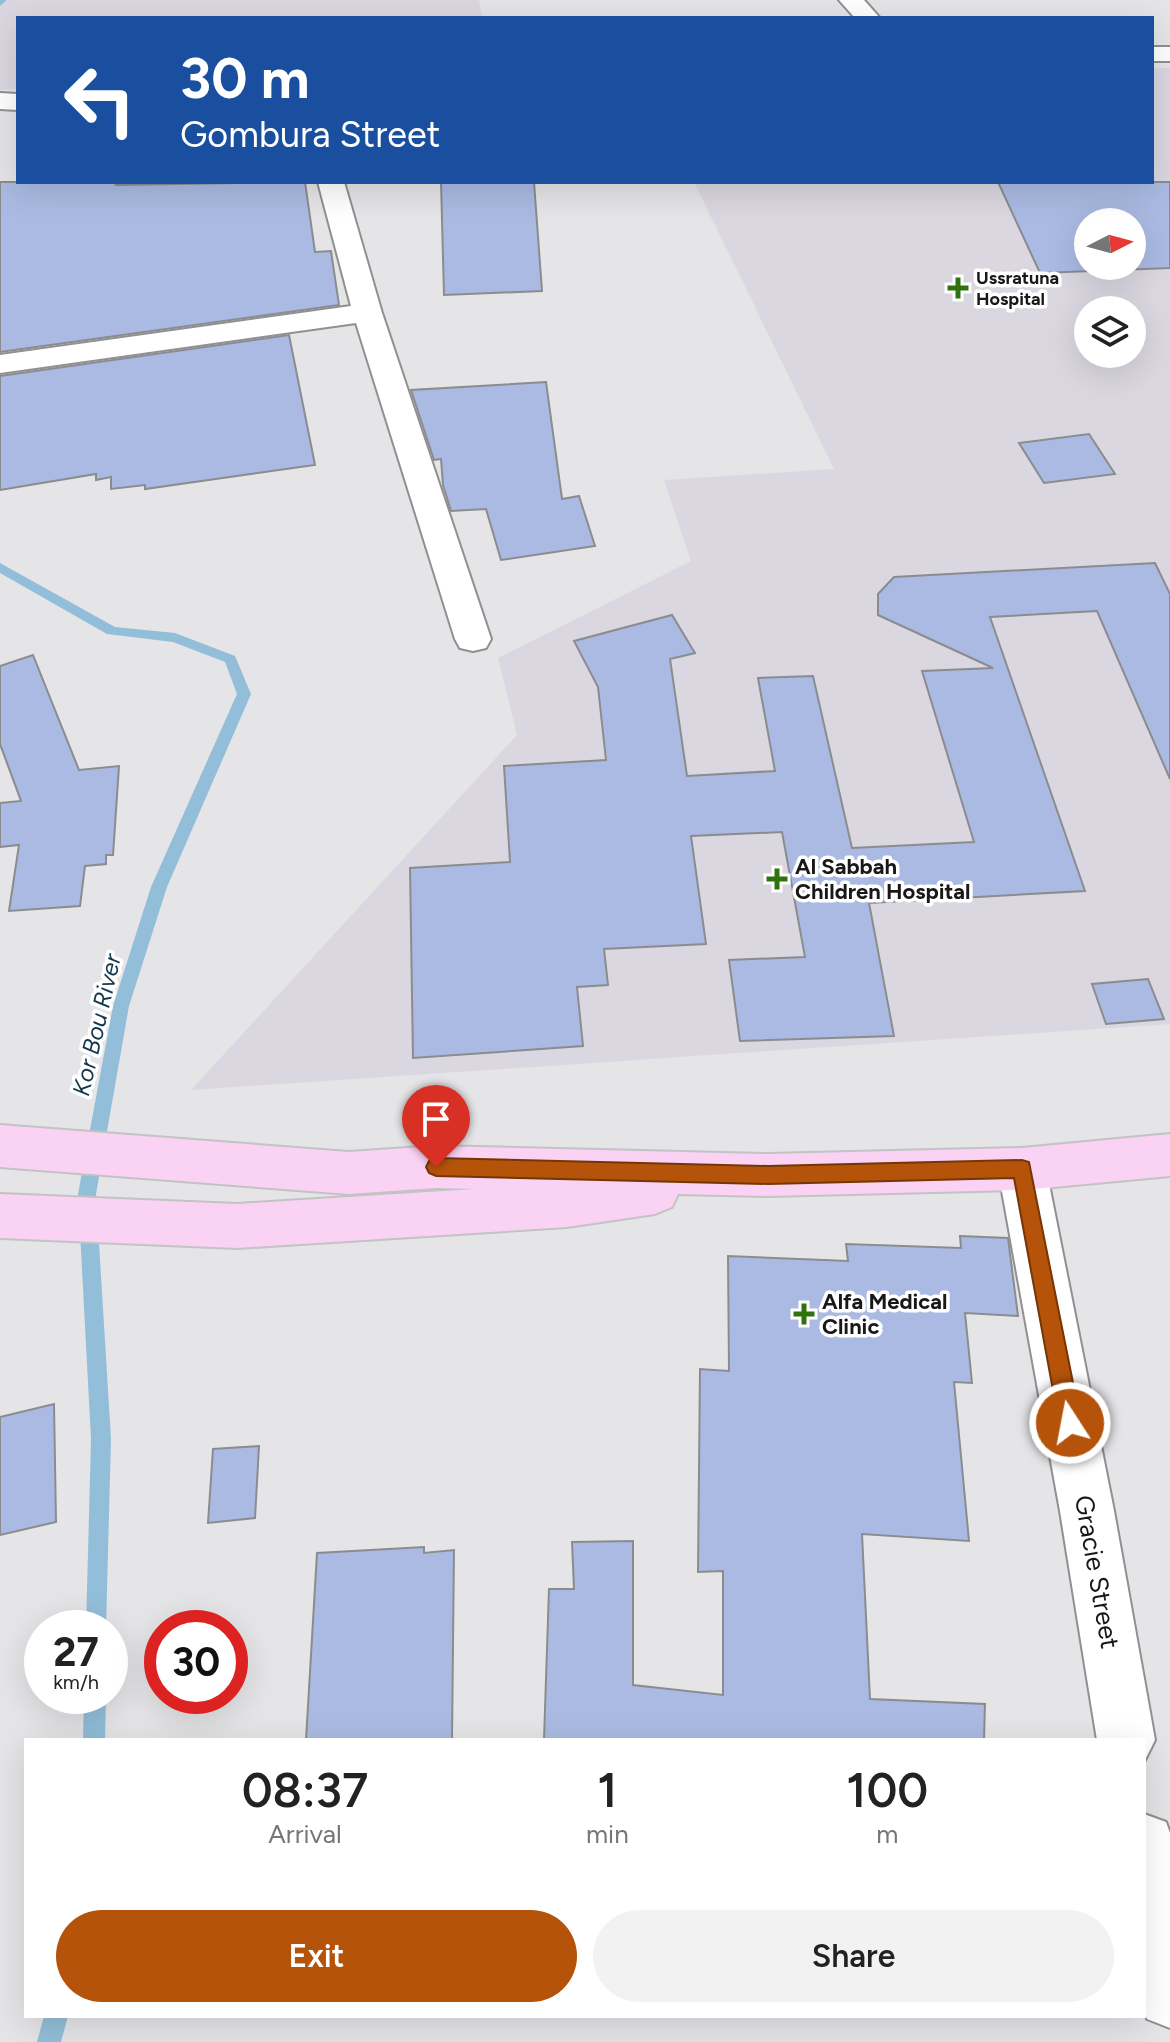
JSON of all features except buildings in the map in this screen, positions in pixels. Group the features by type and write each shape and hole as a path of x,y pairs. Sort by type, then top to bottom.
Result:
{"main road":[{"path":"0,1146 349,1173 436,1167 768,1175 1022,1169 1170,1155"},
{"path":"0,1216 237,1226 567,1205 768,1175"}],"street":[{"path":"851,0 866,16"},
{"path":"332,184 367,313 473,639"},
{"path":"0,364 367,313"},
{"name":"Gracie Street","path":"1022,1169 1087,1511 1126,1738"},
{"path":"1146,1856 1170,1996"}],"shaded area":[{"path":"0,0 479,0 482,16 16,16 16,89 0,90"},
{"name":"Al Sabbah Children Hospital","path":"1154,68 1170,68 1170,1024 191,1090 517,735 498,658 691,561 664,480 834,469 695,184 1154,184"}],"waterway":[{"name":"Kor Bou River","path":"0,3 3,0"},
{"name":"Kor Bou River","path":"0,567 112,631 175,638 230,659 244,694 159,887 121,1006 87,1194 101,1439 96,1610"},
{"name":"Kor Bou River","path":"94,1738 95,1714"},
{"name":"Kor Bou River","path":"49,2042 55,2018"}],"place":[{"name":"Ussratuna Hospital","path":"958,288"},
{"name":"Al Sabbah Children Hospital","path":"777,879"},
{"name":"Alfa Medical Clinic","path":"804,1314"}],"route":[{"path":"436,1167 768,1175 1022,1169 1070,1423"}]}
